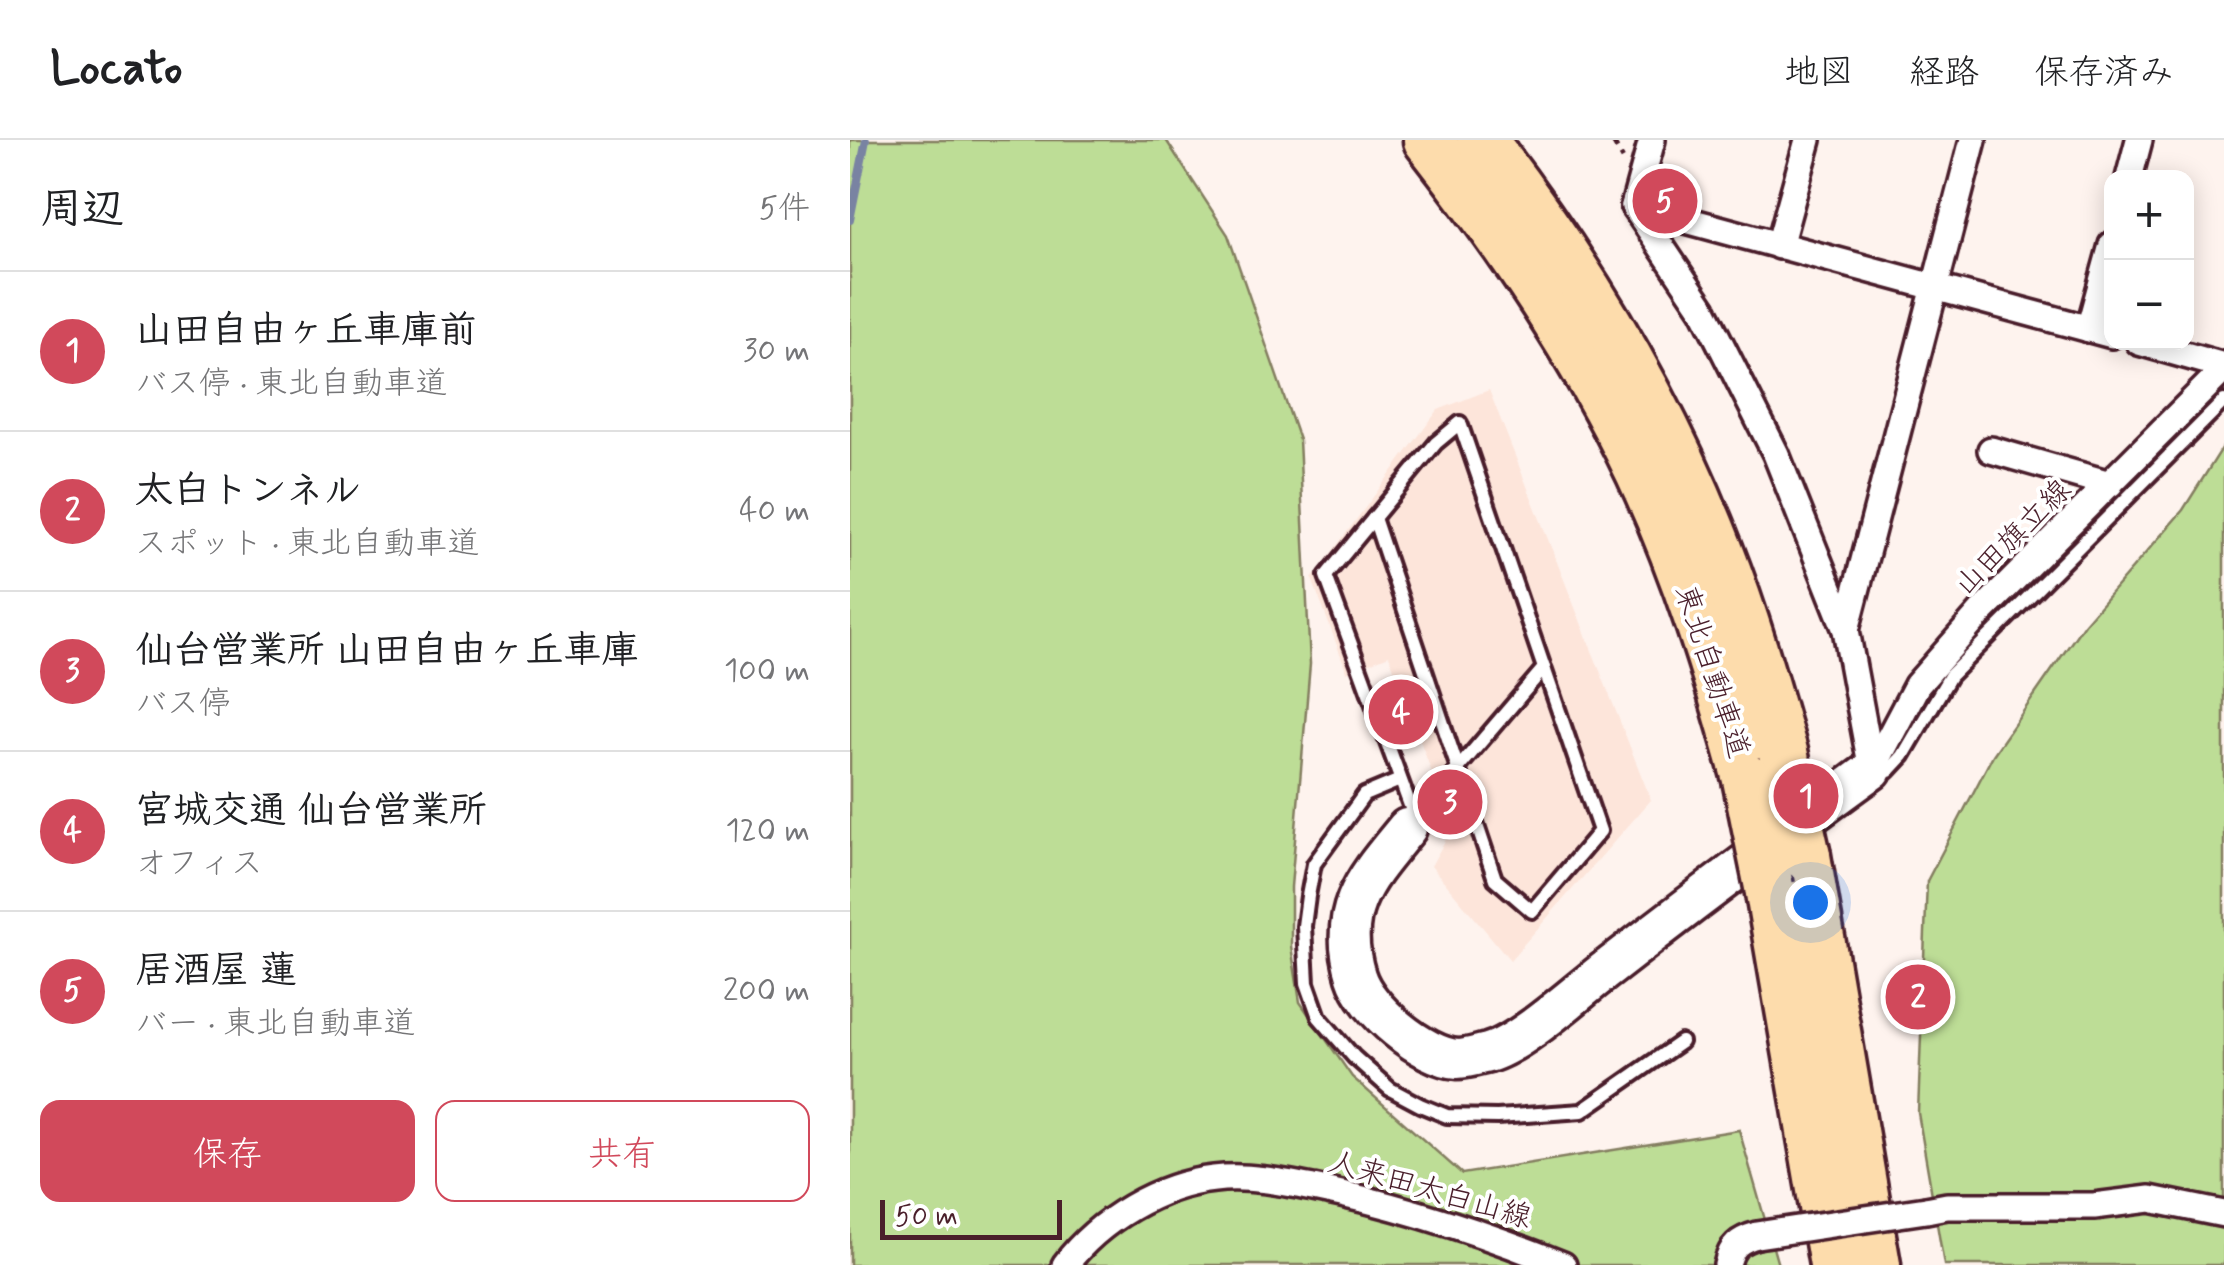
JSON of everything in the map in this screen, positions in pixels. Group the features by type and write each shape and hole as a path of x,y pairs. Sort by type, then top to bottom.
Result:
{"highway":[{"name":"東北自動車道","path":"1428,140 1534,284 1590,375 1640,472 1684,577 1720,682 1765,766 1806,856 1876,1265"},
{"name":"東北自動車道","path":"1482,140 1573,267 1627,358 1676,452 1756,654 1765,766 1768,887 1834,1265"}],"street":[{"path":"1411,823 1362,882 1350,934 1356,978 1387,1021 1428,1050 1458,1059 1492,1052 1532,1026 1872,770 1846,630 1776,454 1704,309 1634,206 1652,140"},
{"path":"1779,246 1808,140"},
{"path":"1846,630 1973,140"},
{"path":"2132,170 2139,140"},
{"path":"1634,206 2100,332 2110,260"},
{"path":"2166,350 2224,367"},
{"name":"山田旗立線","path":"1872,770 1918,686 1983,610 2224,367"},
{"path":"1991,450 2110,484"},
{"name":"人来田太白山線","path":"1065,1265 1102,1229 1149,1198 1219,1178 1267,1180 1364,1198 1454,1224 1563,1265"},
{"path":"1727,1265 1730,1251 1741,1239 1948,1206 2094,1206 2150,1199 2224,1214"}],"lane":[{"path":"1872,770 1889,770 1903,756 1950,676 2224,401"},
{"path":"1374,518 1495,879 1532,911 1600,831 1460,423 1436,443 1326,576 1400,780 1411,823"},
{"path":"1411,823 1544,668"},
{"path":"1400,780 1364,794 1314,864 1308,896 1304,926 1307,983 1319,1018 1354,1057 1390,1089 1420,1105 1448,1116 1497,1117 1582,1111 1680,1042"}],"shaded area":[{"path":"1489,390 1651,800 1510,960 1431,866 1452,828 1389,655 1347,672 1312,579 1438,410"}],"green space":[{"path":"850,140 1166,140 1228,235 1299,440 1310,664 1291,887 1291,946 1300,1002 1352,1077 1462,1174 1739,1130 1778,1265 850,1265"},
{"path":"2224,445 2224,1265 1944,1265 1918,1113 1927,881 1993,755 2084,624 2183,510"}],"waterway":[{"path":"850,220 866,140"}],"place":[{"name":"居酒屋 蓮","path":"1665,201"},
{"name":"宮城交通 仙台営業所","path":"1401,712"},
{"name":"山田自由ヶ丘車庫前","path":"1806,796"},
{"name":"仙台営業所 山田自由ヶ丘車庫","path":"1450,802"},
{"name":"太白トンネル","path":"1918,997"}]}
